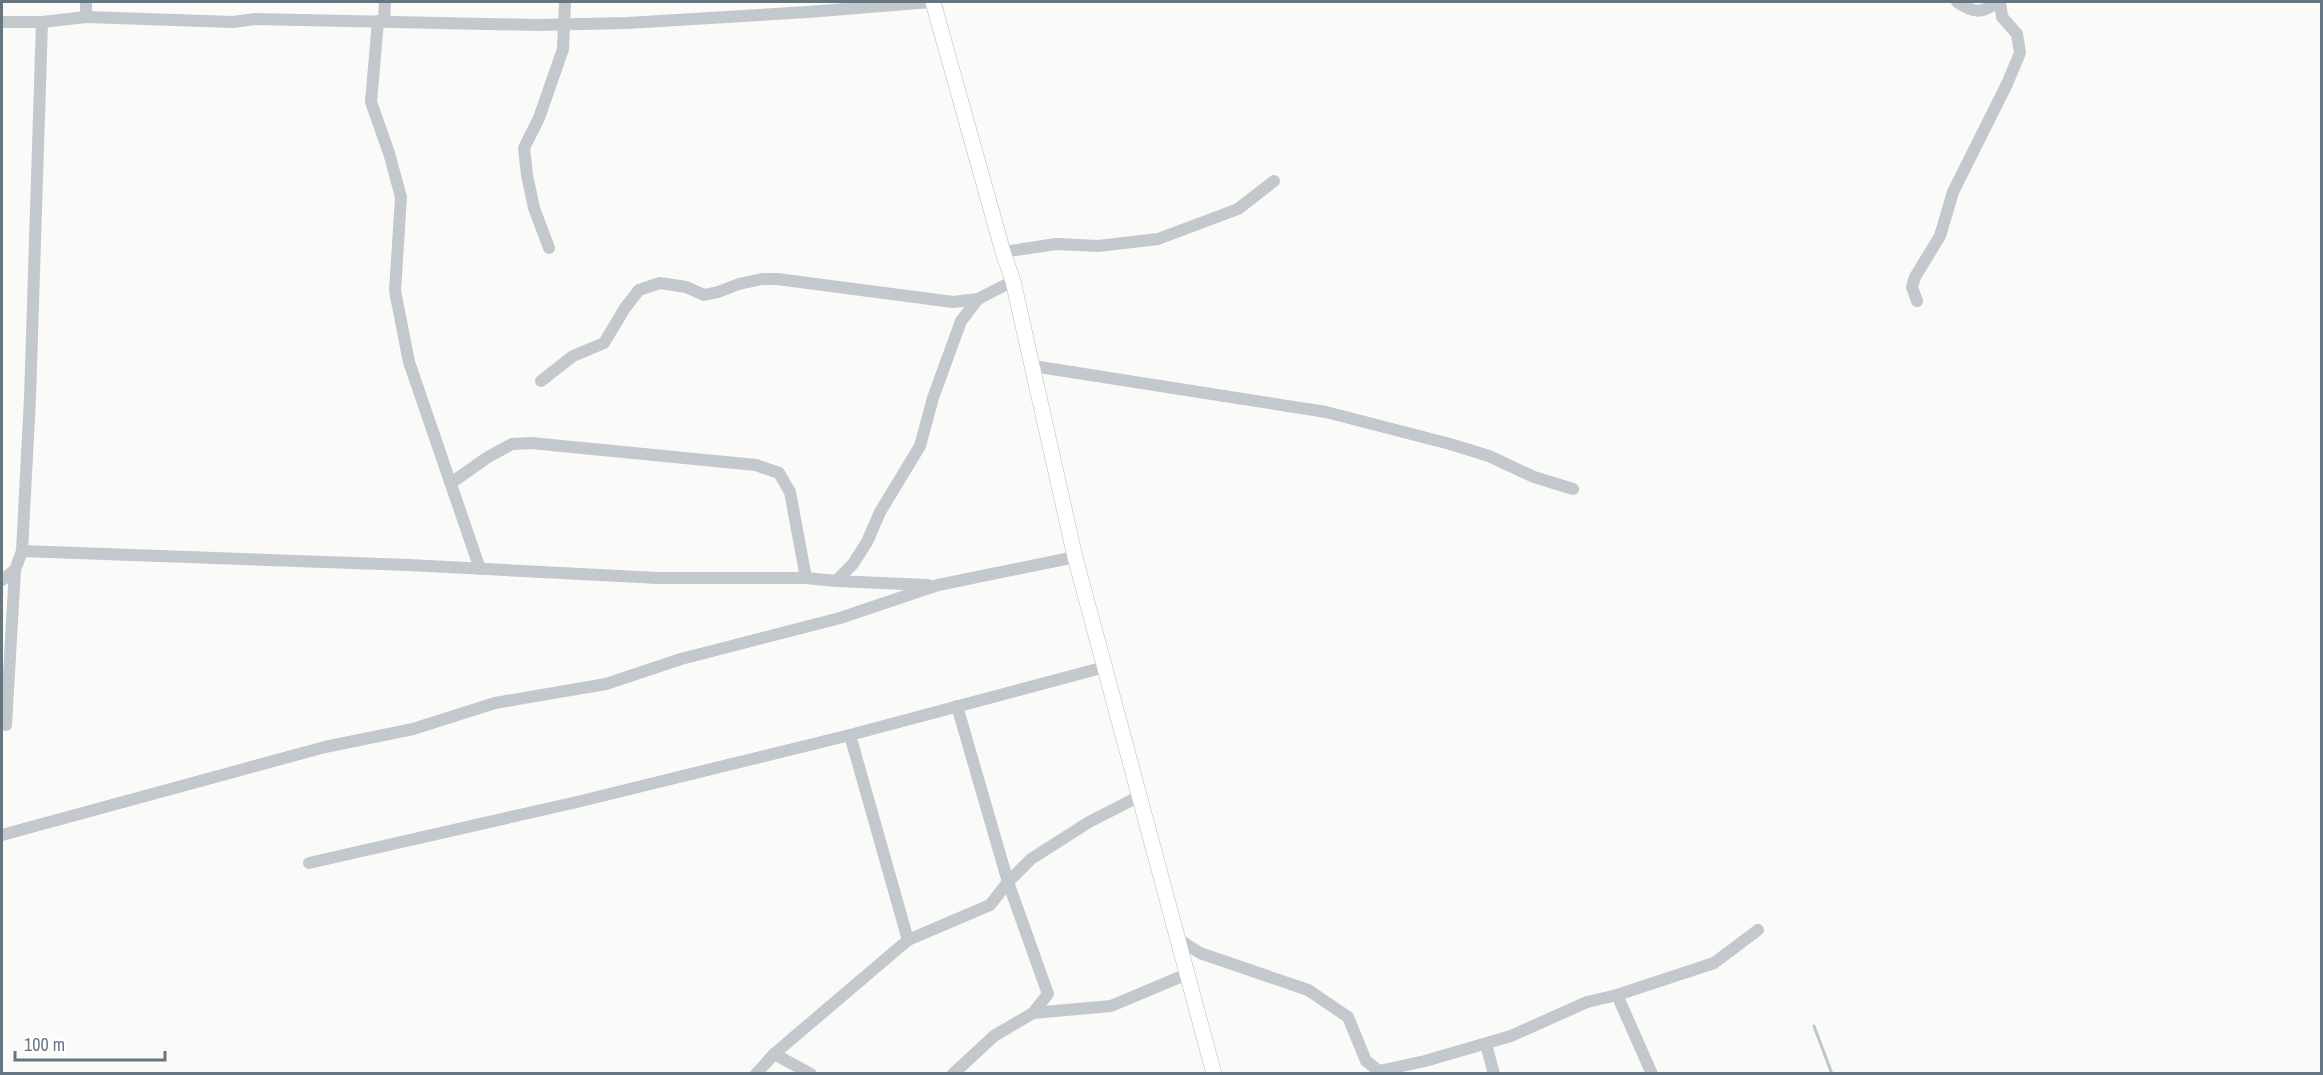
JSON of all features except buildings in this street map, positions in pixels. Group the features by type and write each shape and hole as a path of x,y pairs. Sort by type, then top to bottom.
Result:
{"main road":[{"path":"932,2 1013,281 1075,557 1214,1074"}],"street":[{"path":"86,2 86,17"},
{"path":"385,2 371,102 389,153 400,197 395,291 409,362 480,569"},
{"path":"549,248 534,208 524,148 539,118 563,49 566,23 565,2"},
{"path":"2,22 42,22 86,17 233,22 255,19 538,25 639,23 932,2"},
{"path":"1917,302 1912,287 1914,277 1940,236 1953,192 2020,53 2017,34 2002,17 1998,2 1980,12 1969,10 1957,2"},
{"path":"6,725 15,570 21,551 30,398 42,22"},
{"path":"1003,252 1056,244 1098,246 1158,239 1238,209 1274,181"},
{"path":"542,381 573,356 604,343 639,290 660,283 686,287 704,295 739,284 762,279 777,279 953,302 978,299 1013,281"},
{"path":"836,581 853,564 867,542 880,512 920,446 933,398 961,321 978,299"},
{"path":"1033,366 1326,412 1489,456 1533,477 1573,489"},
{"path":"451,483 488,457 512,444 531,443 756,465 779,473 790,492 806,578"},
{"path":"21,551 658,578 806,578 938,585"},
{"path":"2,835 325,747 413,729 495,703 606,684 681,659 840,618 938,585 1075,557"},
{"path":"2,580 15,570"},
{"path":"309,863 577,802 850,735 1105,667"},
{"path":"957,706 1008,882 1048,994 1033,1014"},
{"path":"850,735 908,940"},
{"path":"756,1074 774,1054 908,940 990,905 1008,882 1031,859 1089,822 1140,796"},
{"path":"1178,939 1200,953 1308,990 1348,1017 1366,1061 1379,1072 1511,1036 1587,1002 1617,995 1714,963 1758,930"},
{"path":"952,1074 994,1036 1033,1014 1111,1006 1187,974"},
{"path":"1617,995 1652,1074"},
{"path":"1486,1044 1494,1074"},
{"path":"774,1054 811,1074"}],"waterway":[{"path":"1814,1026 1832,1074"}]}
